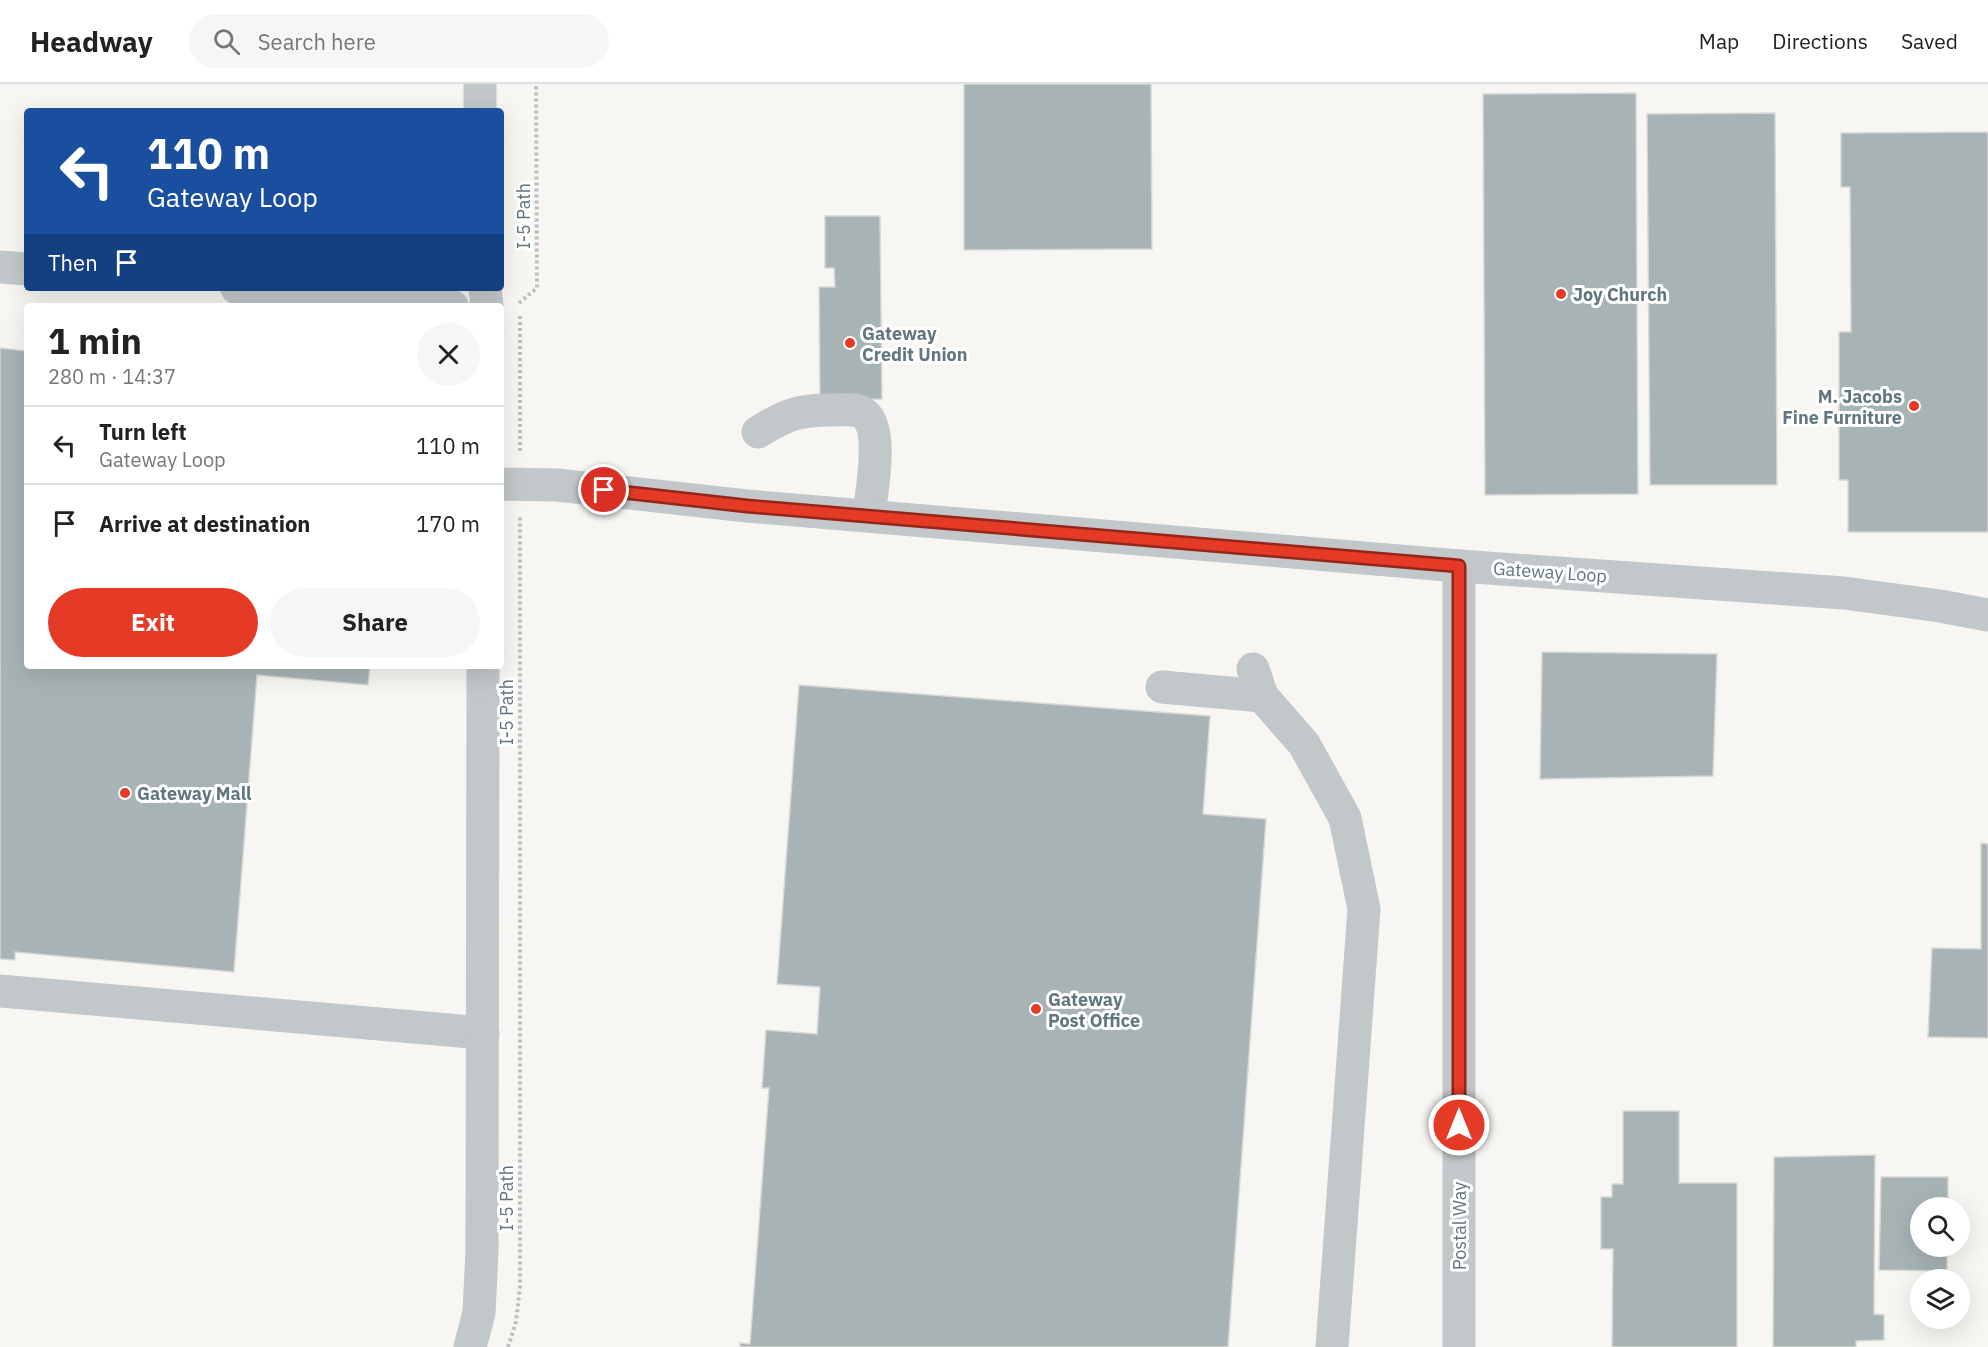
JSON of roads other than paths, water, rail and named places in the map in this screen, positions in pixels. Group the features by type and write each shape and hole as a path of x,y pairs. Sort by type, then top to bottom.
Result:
{"street":[{"path":"480,84 480,108"},
{"path":"0,267 24,269"},
{"path":"273,291 416,303"},
{"path":"758,432 783,417 802,411 853,410 862,412 869,420 874,433 874,465 869,516"},
{"name":"Gateway Loop","path":"510,484 557,485 747,506 1459,566 1844,593 1988,615"},
{"name":"Postal Way","path":"1459,566 1459,1347"},
{"path":"470,1347 479,1313 482,1251 483,669"},
{"path":"1162,687 1257,682 1304,744 1345,818 1364,909 1332,1347"},
{"path":"0,992 483,1033"}],"place":[{"name":"Joy Church","path":"1561,294"},
{"name":"Gateway Credit Union","path":"850,343"},
{"name":"M. Jacobs Fine Furniture","path":"1914,406"},
{"name":"Gateway Mall","path":"125,793"},
{"name":"Gateway Post Office","path":"1036,1009"}]}
